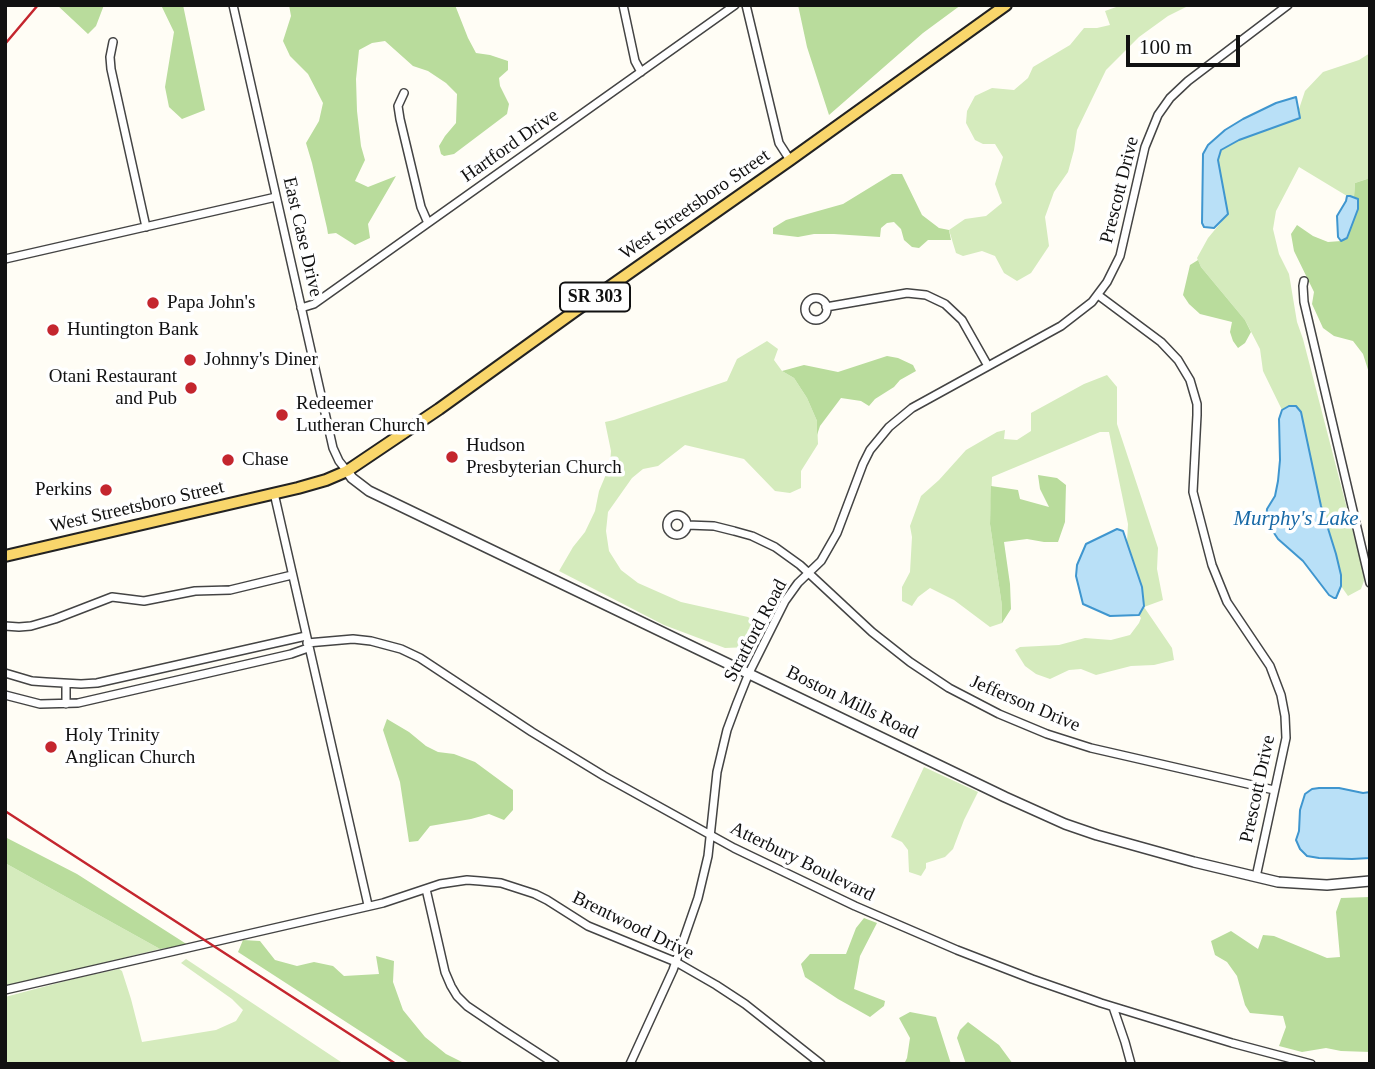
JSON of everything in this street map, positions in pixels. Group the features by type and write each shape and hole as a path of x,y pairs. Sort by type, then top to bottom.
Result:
{"main road":[{"name":"West Streetsboro Street","path":"5,556 274,494 326,481 347,471 429,416 1006,5"}],"street":[{"name":"East Case Drive","path":"233,5 333,448 347,471"},
{"path":"622,5 635,61 641,72"},
{"name":"Hartford Drive","path":"302,308 314,304 735,5"},
{"path":"746,5 776,132 782,149 790,160"},
{"name":"Prescott Drive","path":"1256,877 1286,738 1281,695 1270,666 1227,602 1212,565 1194,492 1197,415 1190,380 1178,360 1161,342 1098,295 1120,256 1145,148 1158,115 1170,98 1188,81 1289,5"},
{"path":"113,42 111,69 146,227"},
{"path":"404,93 398,106 400,119 421,207 428,223"},
{"path":"5,259 276,197"},
{"path":"1304,281 1304,302 1370,583"},
{"path":"826,307 907,293 926,295 950,308 962,320 988,366"},
{"name":"Stratford Road","path":"630,1064 661,1000 698,898 708,856 717,772 727,730 749,673 785,601 798,583 821,561 837,533 863,464 880,437 898,418 1061,326 1080,313 1098,295"},
{"name":"Boston Mills Road","path":"347,471 369,491 1056,820 1115,841 1278,882 1318,885 1370,881"},
{"path":"274,494 368,905"},
{"name":"Jefferson Drive","path":"687,525 714,526 752,536 775,547 890,647 949,688 988,709 1069,741 1274,790"},
{"path":"5,626 31,626 112,597 144,601 195,591 230,590 292,575"},
{"name":"Atterbury Boulevard","path":"5,673 32,681 97,683 307,642 362,640 388,645 420,658 542,738 635,793 710,835 830,894 1032,979 1112,1007 1311,1064"},
{"name":"Atterbury Boulevard","path":"5,695 40,704 66,704 279,657 307,642"},
{"path":"66,684 66,704"},
{"name":"Brentwood Drive","path":"5,990 395,899 440,884 467,880 501,883 547,900 588,926 676,962 746,1004 821,1064"},
{"path":"426,889 445,972 457,996 467,1006 555,1064"},
{"path":"1112,1007 1131,1064"}],"green space":[{"path":"57,5 104,5 96,26 88,34"},
{"path":"161,5 183,5 205,110 182,119 169,107 165,87 174,32"},
{"path":"289,5 455,5 476,53 508,61 508,70 499,78 509,104 507,114 454,154 444,156 439,146 456,123 457,94 428,71 413,66 385,41 372,43 359,50 357,111 365,160 355,181 368,187 396,176 368,224 370,238 355,245 336,233 328,234 306,143 319,121 323,103 308,74 290,56 283,41 291,16"},
{"path":"798,5 961,5 923,33 829,115 807,47"},
{"path":"1190,5 1168,16 1139,37 1106,70 1077,130 1068,172 1054,192 1045,217 1049,246 1031,273 1017,281 1004,273 995,256 982,251 963,256 956,253 949,230 965,219 986,216 1002,203 995,184 1003,157 995,144 983,144 975,140 966,123 967,111 975,96 992,88 1014,90 1028,78 1033,67 1070,45 1084,28 1110,25 1105,11 1119,6"},
{"path":"1370,53 1370,176 1355,183 1354,197 1347,196 1299,167 1276,211 1273,229 1279,254 1289,274 1297,322 1365,578 1361,589 1348,596 1341,586 1341,575 1321,506 1301,412 1289,406 1282,410 1263,371 1260,349 1245,320 1201,267 1197,258 1208,238 1228,214 1218,160 1221,150 1239,140 1300,118 1299,109 1305,91 1323,72 1359,60"},
{"path":"892,174 902,174 922,215 939,228 949,230 951,240 928,240 919,248 912,247 904,240 901,229 894,222 881,228 880,237 814,234 798,237 773,234 773,228 786,220 843,204"},
{"path":"1370,176 1370,376 1363,354 1353,341 1334,336 1323,328 1312,304 1314,292 1294,251 1291,234 1297,225 1328,242 1347,238 1358,209 1358,199 1354,197 1355,183"},
{"path":"1198,260 1245,320 1251,332 1245,343 1238,348 1230,332 1232,322 1200,314 1183,295 1190,265"},
{"path":"767,341 778,349 774,360 782,371 794,378 817,421 818,444 801,471 801,488 790,493 775,491 744,459 685,445 658,466 643,469 632,478 608,512 606,531 609,551 621,570 638,583 681,602 748,617 754,622 754,640 749,647 725,648 664,625 559,571 585,532 610,465 611,451 605,422 727,381 737,359"},
{"path":"887,356 913,365 916,371 900,380 869,406 861,401 841,398 820,426 817,435 817,421 807,398 794,378 782,371 804,365 838,372"},
{"path":"1107,375 1117,387 1117,424 1158,548 1157,569 1163,600 1144,607 1172,648 1174,660 1154,665 1131,666 1096,675 1081,669 1069,670 1050,679 1025,666 1015,650 1020,647 1059,645 1085,638 1111,640 1130,635 1139,623 1139,615 1144,606 1142,587 1127,542 1128,524 1109,432 1100,432 992,477 990,524 1002,623 990,627 954,600 930,588 918,597 912,606 902,601 902,587 910,572 910,526 921,496 966,450 1005,430 1004,439 1017,440 1031,431 1031,413 1084,384"},
{"path":"1038,475 1057,478 1066,485 1065,522 1058,542 1027,539 1004,542 1011,609 1002,623 990,524 991,486 1018,490 1020,499 1049,507 1040,489"},
{"path":"387,719 438,752 454,754 475,762 513,790 513,810 504,820 489,814 430,826 418,841 409,842 400,782 383,730"},
{"path":"924,767 978,792 953,849 945,857 926,863 921,876 909,872 908,850 902,842 891,837"},
{"path":"5,837 77,874 188,945 160,949 5,863"},
{"path":"5,863 160,949 5,987"},
{"path":"1370,897 1370,1052 1326,1048 1302,1052 1279,1046 1286,1027 1283,1016 1250,1013 1237,976 1227,962 1215,955 1211,941 1231,931 1258,949 1263,935 1274,936 1327,958 1340,957 1336,912 1341,898"},
{"path":"864,918 877,923 860,956 854,989 885,1001 884,1006 870,1017 805,977 801,964 810,954 846,954 856,928"},
{"path":"243,940 260,941 275,960 297,966 314,962 333,966 344,976 379,974 376,956 394,961 393,982 403,1010 425,1037 446,1054 466,1064 411,1064 238,952"},
{"path":"186,959 344,1064 5,1064 5,997 119,969 131,999 142,1042 216,1030 236,1021 243,1010 232,999 181,963"},
{"path":"910,1012 936,1017 951,1064 904,1064 910,1038 899,1018"},
{"path":"968,1022 999,1045 1013,1064 966,1064 957,1038"}],"water":[{"path":"1296,97 1300,118 1239,140 1221,150 1218,160 1228,214 1214,228 1204,227 1203,154 1208,145 1243,119 1276,103"},
{"path":"1347,196 1358,199 1358,209 1347,238 1341,241 1338,237 1337,216"},
{"name":"Murphy's Lake","path":"1296,406 1301,412 1321,506 1336,554 1341,586 1336,598 1329,595 1303,561 1278,539 1266,521 1267,509 1275,496 1278,481 1279,419 1282,410"},
{"path":"1117,529 1123,531 1142,587 1144,606 1139,615 1110,616 1083,604 1076,576 1077,565 1086,544"},
{"path":"1319,788 1370,792 1370,858 1319,858 1307,856 1300,849 1296,840 1300,810 1305,794"}],"railway":[{"path":"5,44 38,5"},
{"path":"5,811 396,1064"}],"place":[{"name":"Papa John's","path":"153,303"},
{"name":"Huntington Bank","path":"53,330"},
{"name":"Johnny's Diner","path":"190,360"},
{"name":"Otani Restaurant and Pub","path":"191,388"},
{"name":"Redeemer Lutheran Church","path":"282,415"},
{"name":"Hudson Presbyterian Church","path":"452,457"},
{"name":"Chase","path":"228,460"},
{"name":"Perkins","path":"106,490"},
{"name":"Holy Trinity Anglican Church","path":"51,747"}]}
